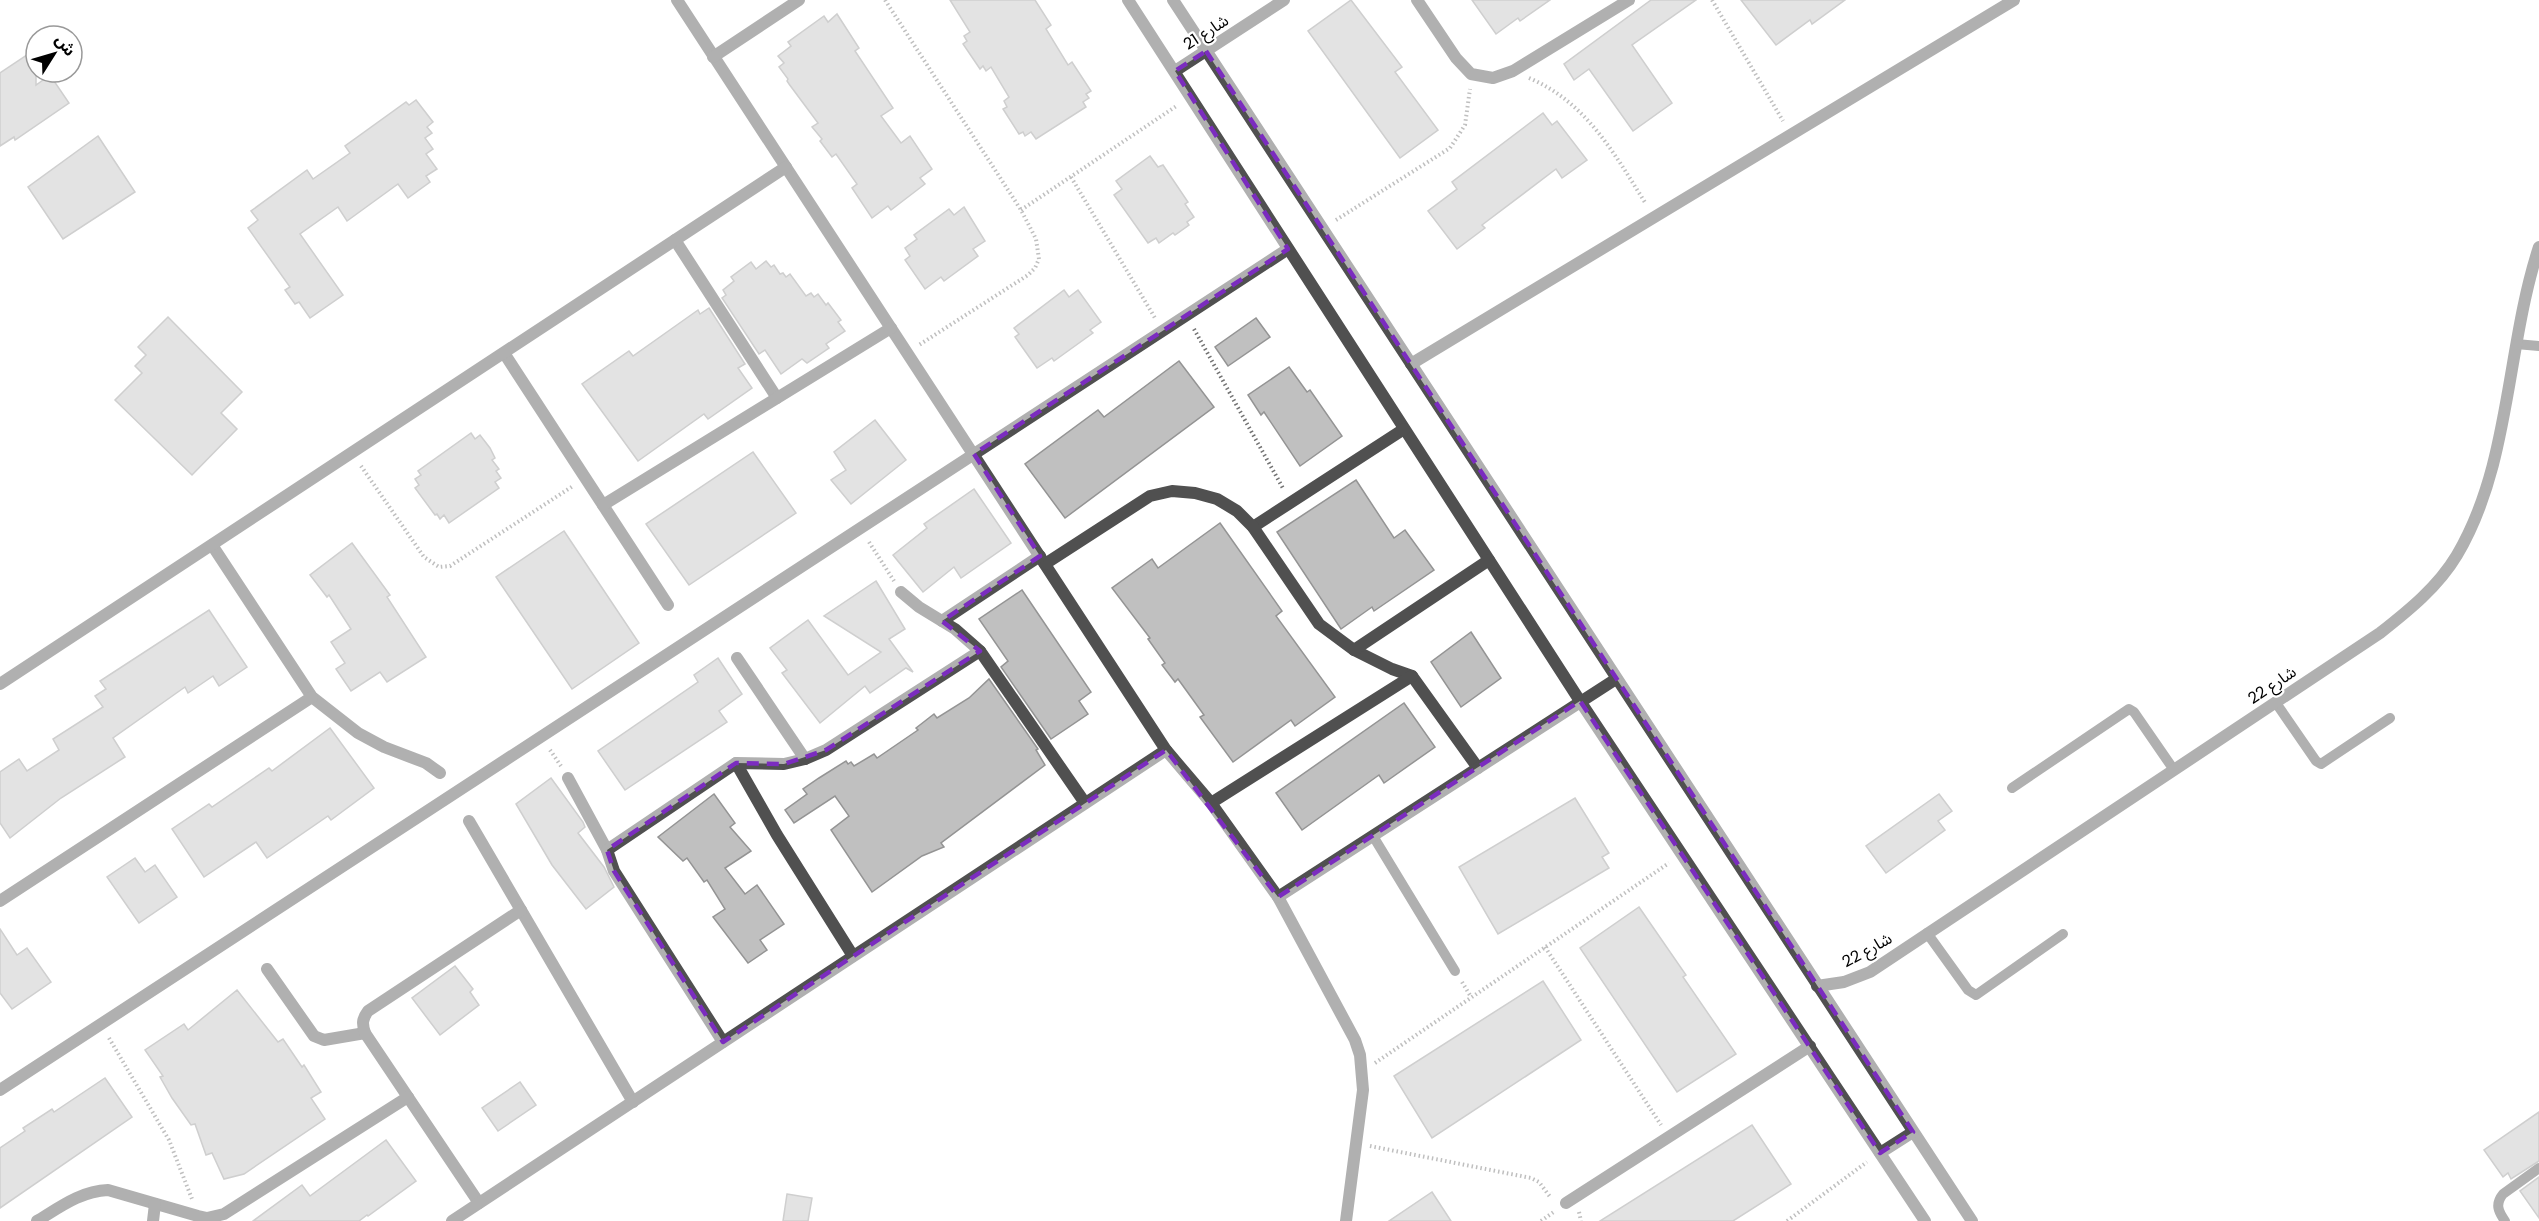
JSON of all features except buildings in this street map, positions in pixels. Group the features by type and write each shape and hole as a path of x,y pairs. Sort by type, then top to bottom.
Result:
{"street":[{"path":"676,0 1166,750 1211,803 1278,897 1350,1027 1360,1055 1363,1090 1346,1221"},
{"path":"713,57 799,0"},
{"path":"1128,0 1580,701 1925,1221"},
{"path":"1173,0 1972,1221"},
{"name":"شارع 21","path":"1175,71 1284,0"},
{"path":"1417,0 1456,58 1471,74 1493,78 1513,71 1629,0"},
{"path":"1411,364 2008,1"},
{"path":"0,684 786,167"},
{"path":"675,240 777,398"},
{"name":"شارع 22","path":"1817,986 1844,982 1870,972 2380,633 2422,599 2456,557 2480,508 2494,456 2529,278 2539,248"},
{"path":"0,1090 1288,249"},
{"path":"603,505 891,328"},
{"path":"504,353 668,605"},
{"path":"1253,527 1404,429"},
{"path":"942,621 1150,496 1172,491 1195,493 1217,499 1237,511 1253,527 1318,624 1354,650 1412,676 1478,768"},
{"path":"212,544 312,697 358,733 384,747 426,764 440,773"},
{"path":"1354,650 1489,560"},
{"path":"902,592 980,651 1085,803"},
{"path":"607,850 736,763 784,764 805,759 826,750 980,651"},
{"path":"737,658 805,759"},
{"path":"1211,803 1412,676"},
{"path":"1278,897 1616,679"},
{"path":"0,901 312,697"},
{"path":"452,1221 1166,750"},
{"path":"736,763 777,836 853,956"},
{"path":"568,778 607,850 614,871 723,1042"},
{"path":"469,821 633,1102"},
{"path":"479,1203 365,1034 362,1026 363,1018 368,1011 521,910"},
{"path":"267,969 314,1036 324,1040 365,1034"},
{"path":"1566,1203 1810,1046"},
{"path":"37,1221 82,1194 108,1190 207,1218 225,1214 408,1097"},
{"path":"1880,1153 1913,1132"},
{"path":"153,1221 154,1204"}],"lane":[{"path":"2516,344 2539,346"},
{"path":"2276,703 2316,761 2321,764 2390,718"},
{"path":"2012,788 2128,709 2134,712 2174,770"},
{"path":"1373,836 1455,971"},
{"path":"1927,933 1968,990 1976,995 2063,934"},
{"path":"2505,1221 2499,1213 2499,1200 2503,1194 2539,1168"}],"path":[{"path":"885,0 1021,210 1039,249 1039,259 1035,268 907,353"},
{"path":"1712,0 1791,134"},
{"path":"1513,71 1547,86 1578,108 1603,136 1654,217"},
{"path":"1322,229 1450,148 1465,124 1471,74"},
{"path":"1021,210 1191,96"},
{"path":"1071,177 1163,331"},
{"path":"1186,316 1291,502"},
{"path":"352,453 424,557 439,567 450,566 586,478"},
{"path":"860,528 902,592"},
{"path":"541,737 568,778"},
{"path":"1362,1071 1682,855"},
{"path":"1545,947 1669,1137"},
{"path":"101,1025 169,1140 198,1216"},
{"path":"1356,1143 1531,1178 1539,1182 1551,1198 1566,1203"},
{"path":"1787,1221 1880,1153"}],"highlighted area":[{"path":"1206,51 1913,1132 1880,1153 1580,701 1278,897 1166,750 723,1042 614,871 607,850 736,763 784,764 826,750 980,651 942,621 1040,556 974,454 1288,249 1175,71"}]}
